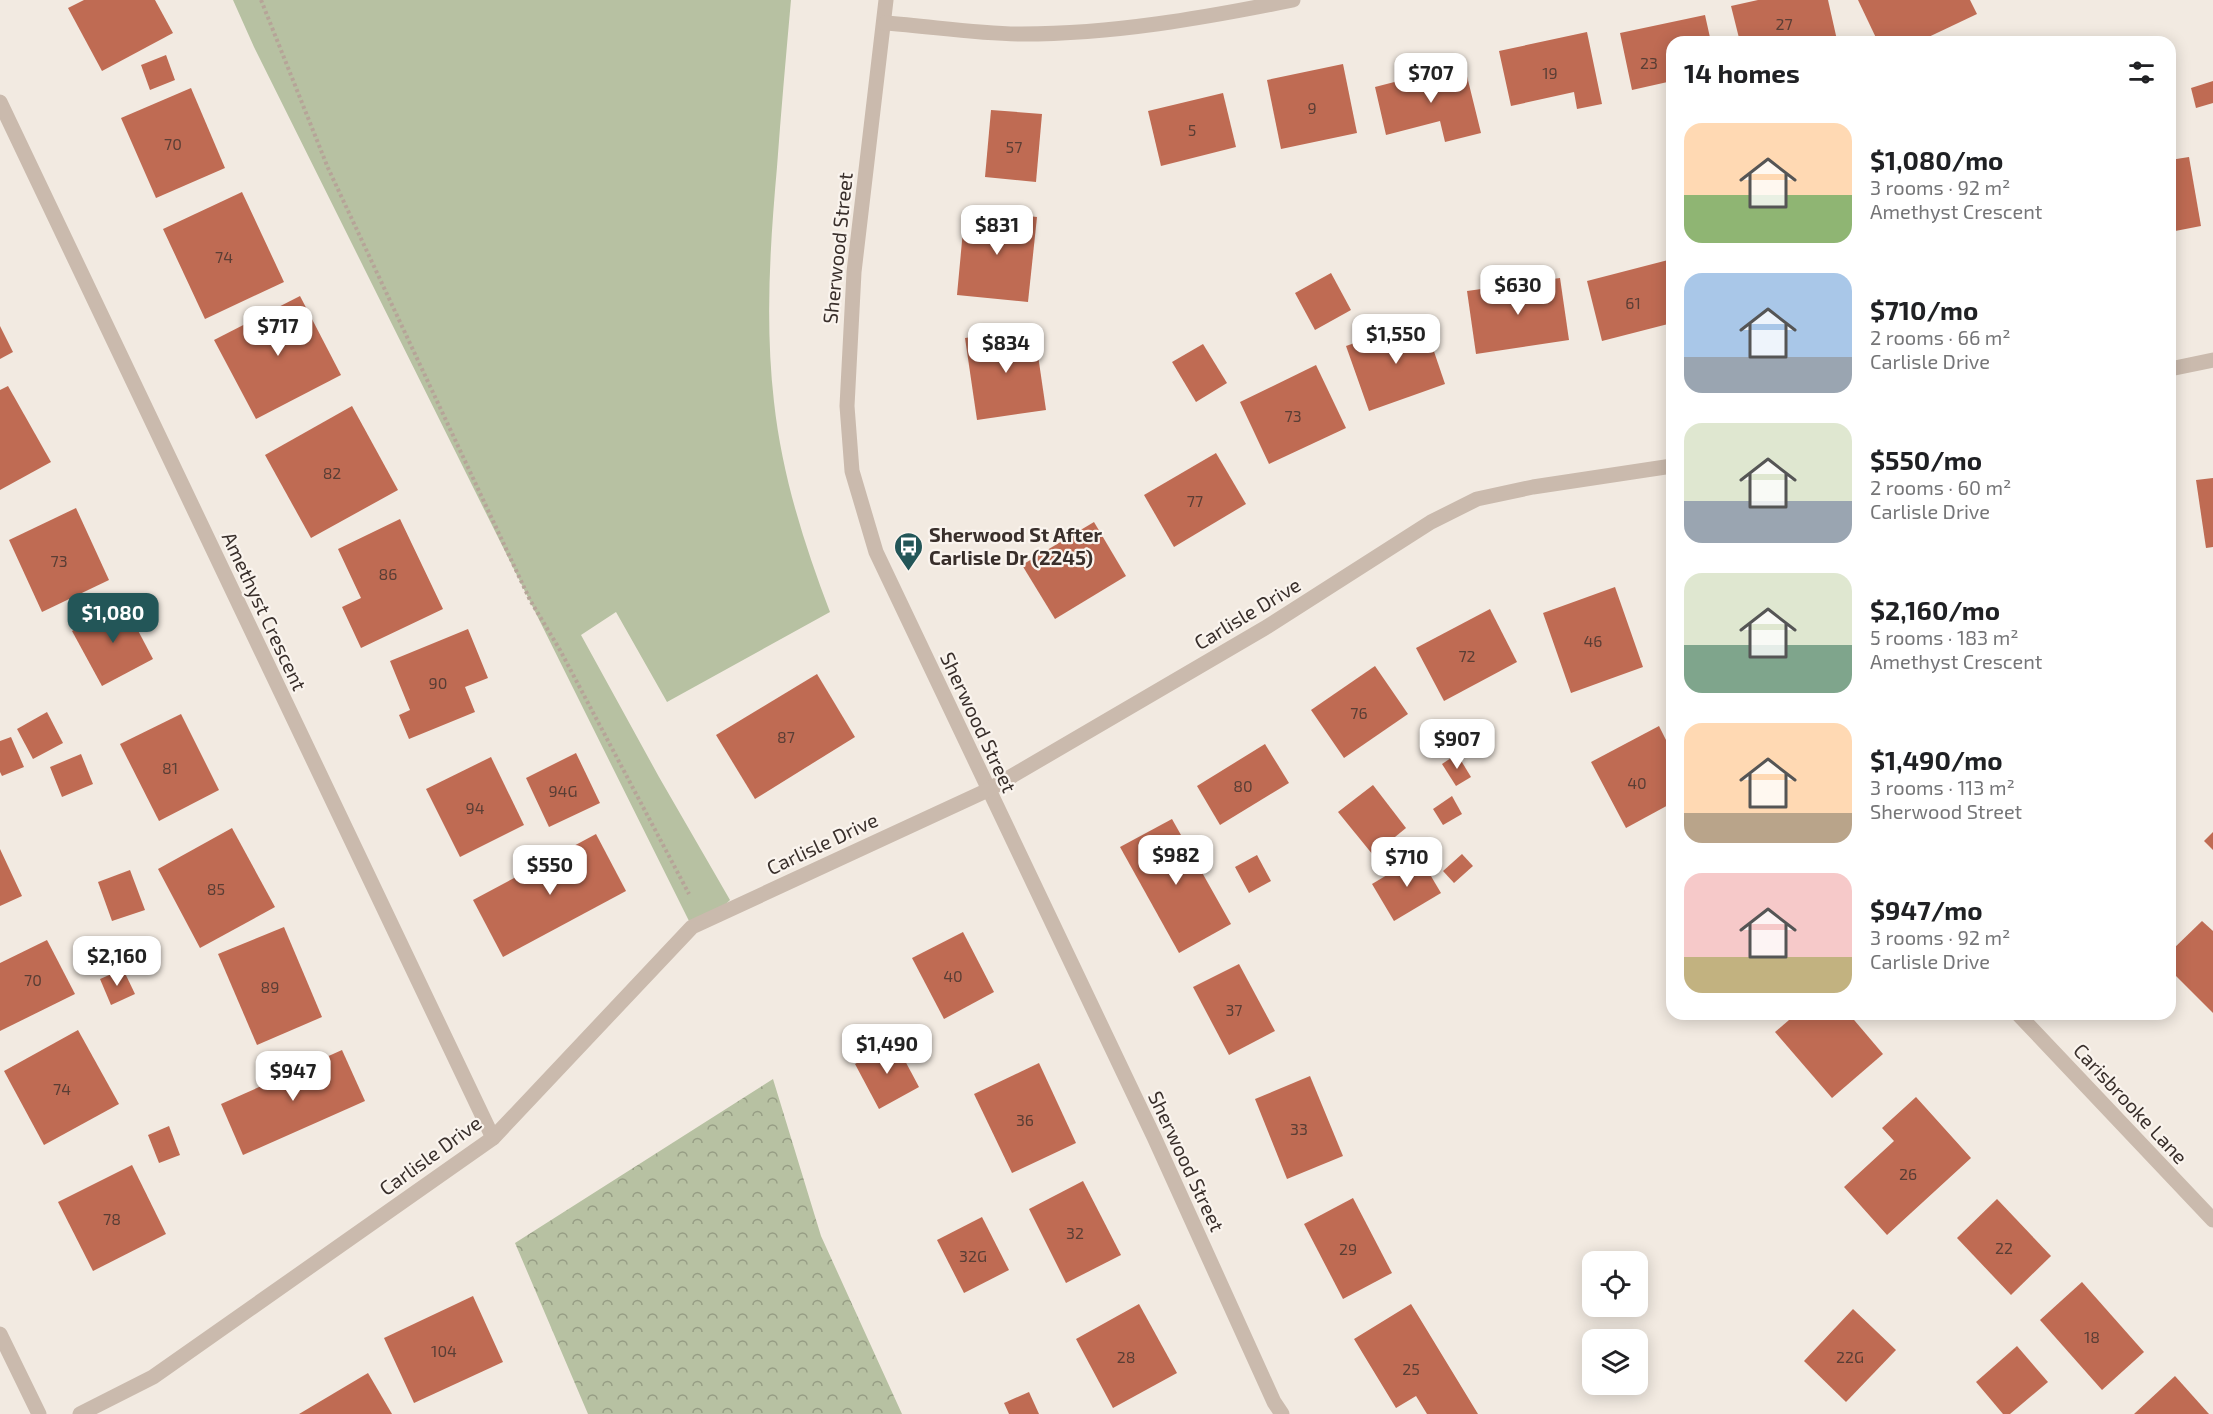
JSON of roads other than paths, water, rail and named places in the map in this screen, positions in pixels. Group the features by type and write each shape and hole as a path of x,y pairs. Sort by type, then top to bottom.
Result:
{"street":[{"name":"Sherwood Street","path":"886,0 852,293 847,406 852,471 876,552 1154,1137 1274,1402 1282,1414"},
{"path":"885,23 1019,34 1055,33 1204,19 1293,0"},
{"name":"Amethyst Crescent","path":"0,102 493,1138"},
{"path":"2176,368 2213,360"},
{"name":"Carlisle Drive","path":"80,1414 153,1377 493,1138 692,927 988,790 1265,628 1431,522 1477,499 1533,487 1666,467"},
{"name":"Carisbrooke Lane","path":"2024,1020 2213,1220"},
{"path":"0,1334 39,1414"}],"place":[{"name":"Sherwood St After Carlisle Dr (2245)","path":"908,572"}]}
